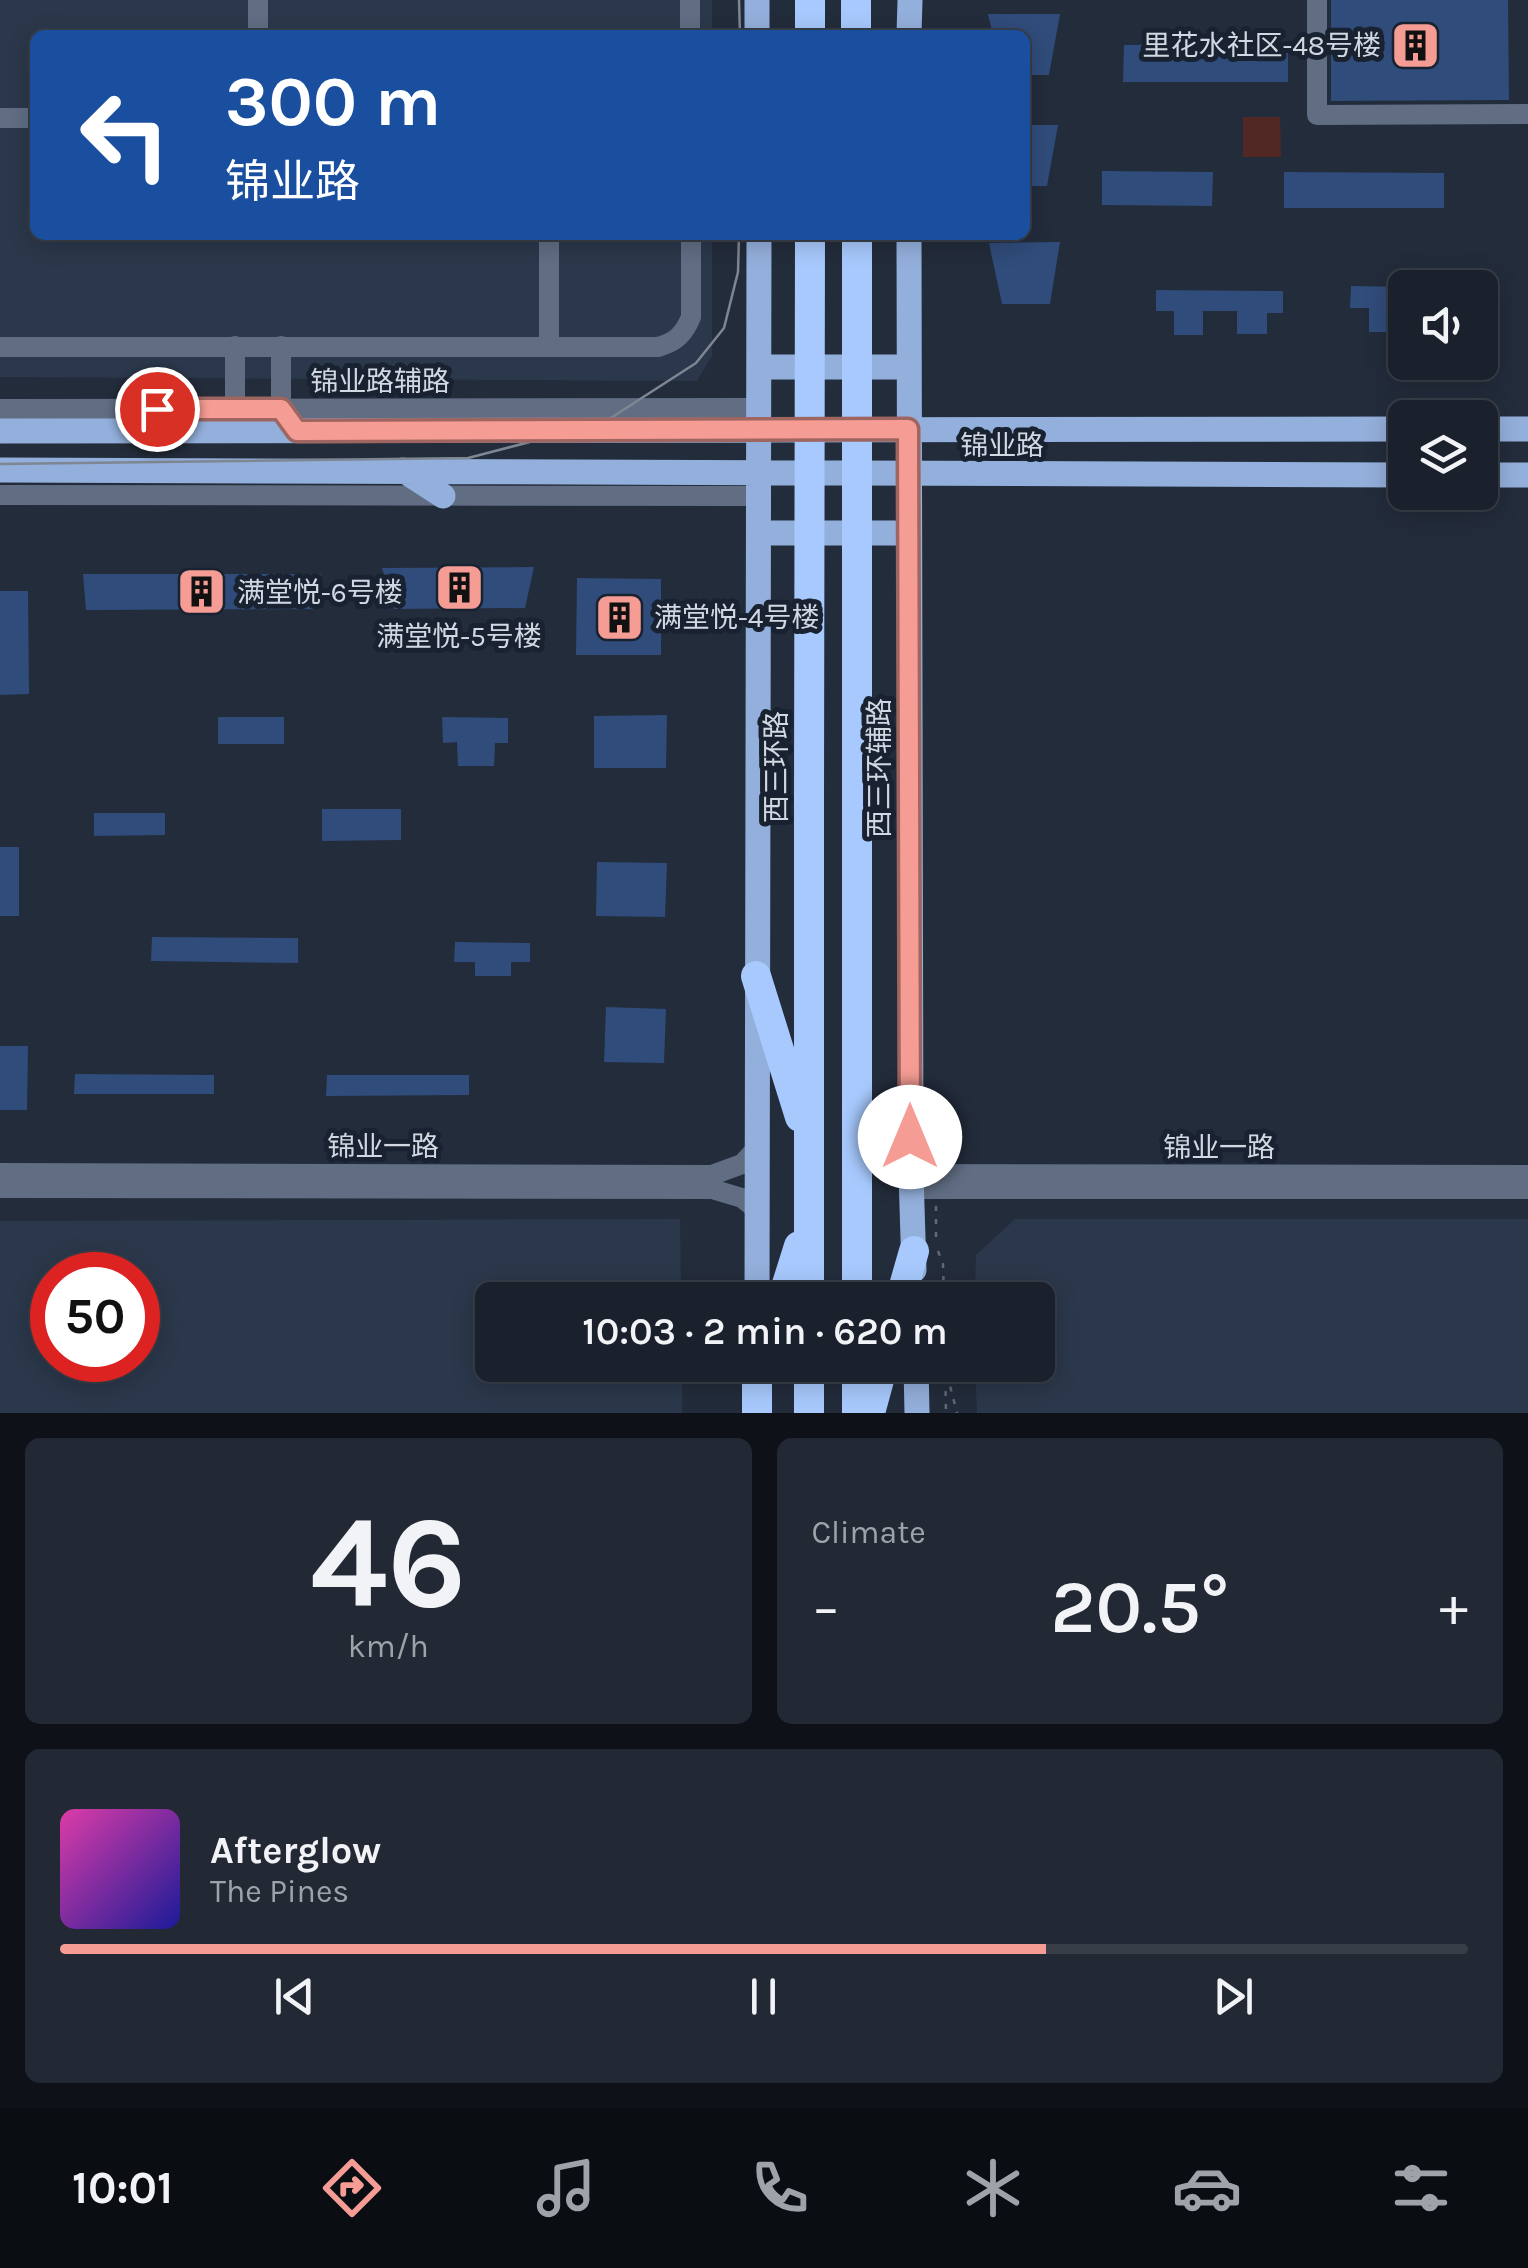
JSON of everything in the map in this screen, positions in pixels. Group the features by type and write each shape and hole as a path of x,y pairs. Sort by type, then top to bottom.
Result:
{"highway":[{"path":"810,0 810,30"},
{"path":"856,0 856,30"},
{"name":"西三环路","path":"809,1282 810,240"},
{"path":"856,240 857,1282"},
{"path":"756,976 808,1145"},
{"path":"787,1282 808,1214"},
{"path":"905,1282 914,1251"},
{"path":"757,1413 758,1382"},
{"path":"809,1382 809,1413"},
{"path":"857,1382 857,1413"},
{"path":"870,1413 878,1382"}],"main road":[{"path":"756,0 757,30"},
{"path":"910,0 910,30"},
{"path":"757,1282 758,240"},
{"name":"西三环辅路","path":"909,240 908,533 919,1184 914,1282"},
{"path":"760,367 909,367"},
{"name":"锦业路","path":"0,430 229,420 297,431 760,419 908,429 1388,428"},
{"path":"1498,428 1528,428"},
{"name":"锦业路","path":"0,470 404,470 760,483 908,475 1388,475"},
{"path":"404,470 443,496"},
{"path":"1498,475 1528,475"},
{"path":"759,534 908,533"},
{"path":"916,1382 916,1413"}],"street":[{"path":"258,0 258,30"},
{"path":"690,0 690,30"},
{"path":"1317,0 1316,115 1528,114"},
{"path":"0,118 30,118"},
{"path":"549,346 550,240"},
{"path":"0,348 658,346 673,343 691,317 691,240"},
{"path":"229,420 236,346"},
{"path":"281,346 281,409 297,431"},
{"name":"锦业路辅路","path":"0,409 229,420 281,409 760,419"},
{"path":"0,495 443,496 760,483"},
{"name":"锦业一路","path":"0,1172 712,1175 742,1164 756,1148"},
{"name":"锦业一路","path":"919,1184 1528,1175"},
{"name":"锦业一路","path":"919,1184 1528,1189"},
{"name":"锦业一路","path":"0,1188 712,1189 742,1198 757,1210"}],"path":[{"path":"919,1184 944,1264 944,1282"},
{"path":"945,1382 946,1413"},
{"path":"949,1382 957,1413"}],"shaded area":[{"path":"0,0 712,0 712,30 30,30 30,240 712,240 712,356 697,381 0,377"},
{"path":"1243,117 1280,117 1281,157 1243,157"},
{"path":"680,1219 681,1282 475,1282 475,1382 682,1382 682,1413 0,1413 0,1221"},
{"path":"1015,1219 1528,1219 1528,1413 977,1413 976,1382 1055,1382 1055,1282 975,1282 976,1255"}],"building":[{"path":"1331,0 1508,0 1509,100 1331,101"},
{"path":"988,14 1060,14 1049,75 1030,75 1030,30 992,30"},
{"path":"1288,44 1288,82 1123,82 1124,45"},
{"path":"1030,125 1058,125 1047,186 1030,186"},
{"path":"1102,171 1213,172 1212,206 1102,205"},
{"path":"1284,172 1444,173 1444,208 1284,208"},
{"path":"1060,242 1050,304 1002,304 989,243"},
{"path":"1351,286 1388,287 1388,332 1369,332 1369,308 1350,308"},
{"path":"1156,290 1283,291 1283,313 1267,313 1267,334 1237,334 1237,311 1203,311 1203,335 1174,335 1174,311 1156,311"},
{"name":"满堂悦-5号楼","path":"534,567 525,608 394,609 382,568"},
{"name":"满堂悦-6号楼","path":"83,574 321,574 318,609 86,610"},
{"name":"满堂悦-4号楼","path":"577,578 661,579 661,655 576,655"},
{"path":"0,591 28,591 29,694 0,695"},
{"path":"667,715 666,768 594,768 594,716"},
{"path":"218,717 284,717 284,744 218,744"},
{"path":"442,717 508,718 508,743 495,743 494,766 458,766 457,742 443,743"},
{"path":"322,809 401,809 401,840 322,841"},
{"path":"94,813 165,813 165,835 94,836"},
{"path":"0,847 19,847 19,916 0,916"},
{"path":"597,862 667,863 665,917 596,916"},
{"path":"152,937 298,938 298,963 151,961"},
{"path":"455,942 530,943 530,962 511,962 511,976 475,976 475,962 454,962"},
{"path":"606,1007 666,1009 664,1063 604,1062"},
{"path":"0,1046 28,1046 27,1110 0,1110"},
{"path":"75,1074 214,1075 214,1094 74,1094"},
{"path":"327,1075 469,1075 469,1095 326,1096"}],"tram line":[{"path":"739,0 740,30"},
{"path":"0,464 468,458 603,423 696,363 724,328 738,272 739,240"}],"place":[{"name":"里花水社区-48号楼","path":"1416,45"},
{"name":"满堂悦-5号楼","path":"459,588"},
{"name":"满堂悦-6号楼","path":"202,592"},
{"name":"满堂悦-4号楼","path":"619,617"}],"route":[{"path":"157,409 281,409 297,431 908,429 910,1137"}]}
